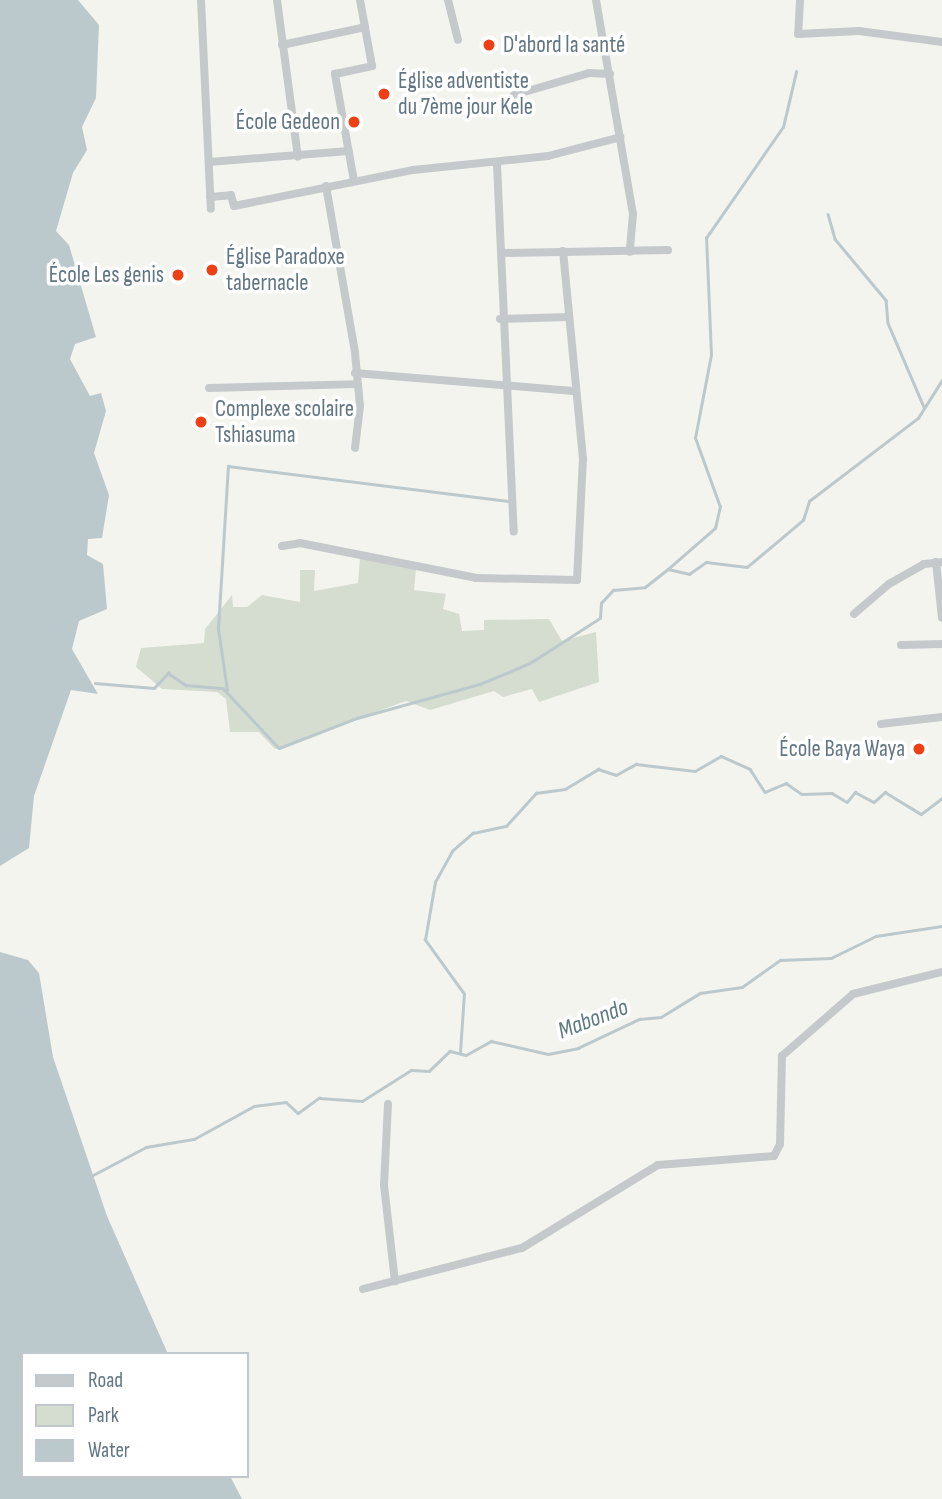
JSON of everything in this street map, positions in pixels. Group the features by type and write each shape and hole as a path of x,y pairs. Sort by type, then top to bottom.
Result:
{"street":[{"path":"201,0 211,209"},
{"path":"276,0 298,157"},
{"path":"354,181 335,74 372,66 360,0"},
{"path":"448,0 458,40"},
{"path":"596,0 604,66 610,74 634,215 631,252"},
{"path":"800,0 798,34 859,31 942,42"},
{"path":"282,45 365,27"},
{"path":"514,95 590,73 610,74"},
{"path":"210,197 231,195 234,206 354,181 497,164 621,137"},
{"path":"209,162 349,151"},
{"path":"497,164 502,253 500,320 514,532"},
{"path":"326,186 357,384 355,448"},
{"path":"502,253 668,250"},
{"path":"282,545 300,543 476,578 577,580 583,459 573,391 563,251"},
{"path":"500,320 569,317"},
{"path":"355,373 573,391"},
{"path":"209,388 357,384"},
{"path":"854,614 889,584 939,562 942,618"},
{"path":"901,645 942,645"},
{"path":"881,724 942,717"},
{"path":"363,1289 522,1248 657,1165 774,1156 780,1144 782,1056 853,994 942,972"},
{"path":"388,1104 384,1185 395,1281"}],"green space":[{"path":"360,558 416,569 414,590 446,594 443,609 459,614 462,631 484,630 484,620 549,619 562,641 596,632 599,682 539,702 532,689 503,697 494,691 430,710 406,701 275,749 259,732 230,732 226,699 217,692 162,689 136,667 141,648 204,643 205,629 232,595 233,607 247,607 262,595 300,602 300,570 315,570 314,591 358,583"}],"water":[{"path":"0,0 78,0 99,25 96,98 82,127 87,150 73,173 56,231 69,245 96,337 75,344 70,359 90,396 101,393 106,411 94,453 109,495 102,538 88,539 87,555 103,564 107,609 79,621 72,649 98,694 71,690 34,796 29,848 0,866"},
{"path":"0,952 28,960 39,973 53,1057 107,1216 167,1352 21,1352 21,1478 231,1478 242,1499 0,1499"}],"waterway":[{"path":"668,569 715,528 720,507 695,438 711,355 706,238 783,127 796,72"},
{"path":"828,214 835,239 886,300 888,323 924,407"},
{"path":"95,683 154,688 168,673 186,685 223,688 279,748 357,718 480,684 530,663 600,618 601,603 613,590 645,587 668,569 689,574 706,562 747,567 803,520 809,501 918,418 942,380"},
{"path":"227,690 218,629 228,466 508,501"},
{"path":"460,1052 464,994 425,940 435,882 452,851 473,833 506,826 536,793 565,789 598,769 616,775 636,764 695,771 721,756 750,769 765,792 786,783 802,794 832,793 847,802 855,792 874,802 885,792 921,814 942,798"},
{"name":"Mabondo","path":"93,1175 146,1147 194,1139 254,1106 286,1102 298,1113 319,1098 362,1101 411,1070 429,1071 450,1051 466,1055 491,1041 548,1054 578,1048 639,1019 661,1017 700,993 742,987 780,960 831,958 876,936 942,926"}],"place":[{"name":"D'abord la santé","path":"489,45"},
{"name":"Église adventiste du 7ème jour Kele","path":"384,94"},
{"name":"École Gedeon","path":"354,122"},
{"name":"Église Paradoxe tabernacle","path":"212,270"},
{"name":"École Les genis","path":"178,275"},
{"name":"Complexe scolaire Tshiasuma","path":"201,422"},
{"name":"École Baya Waya","path":"919,749"}]}
